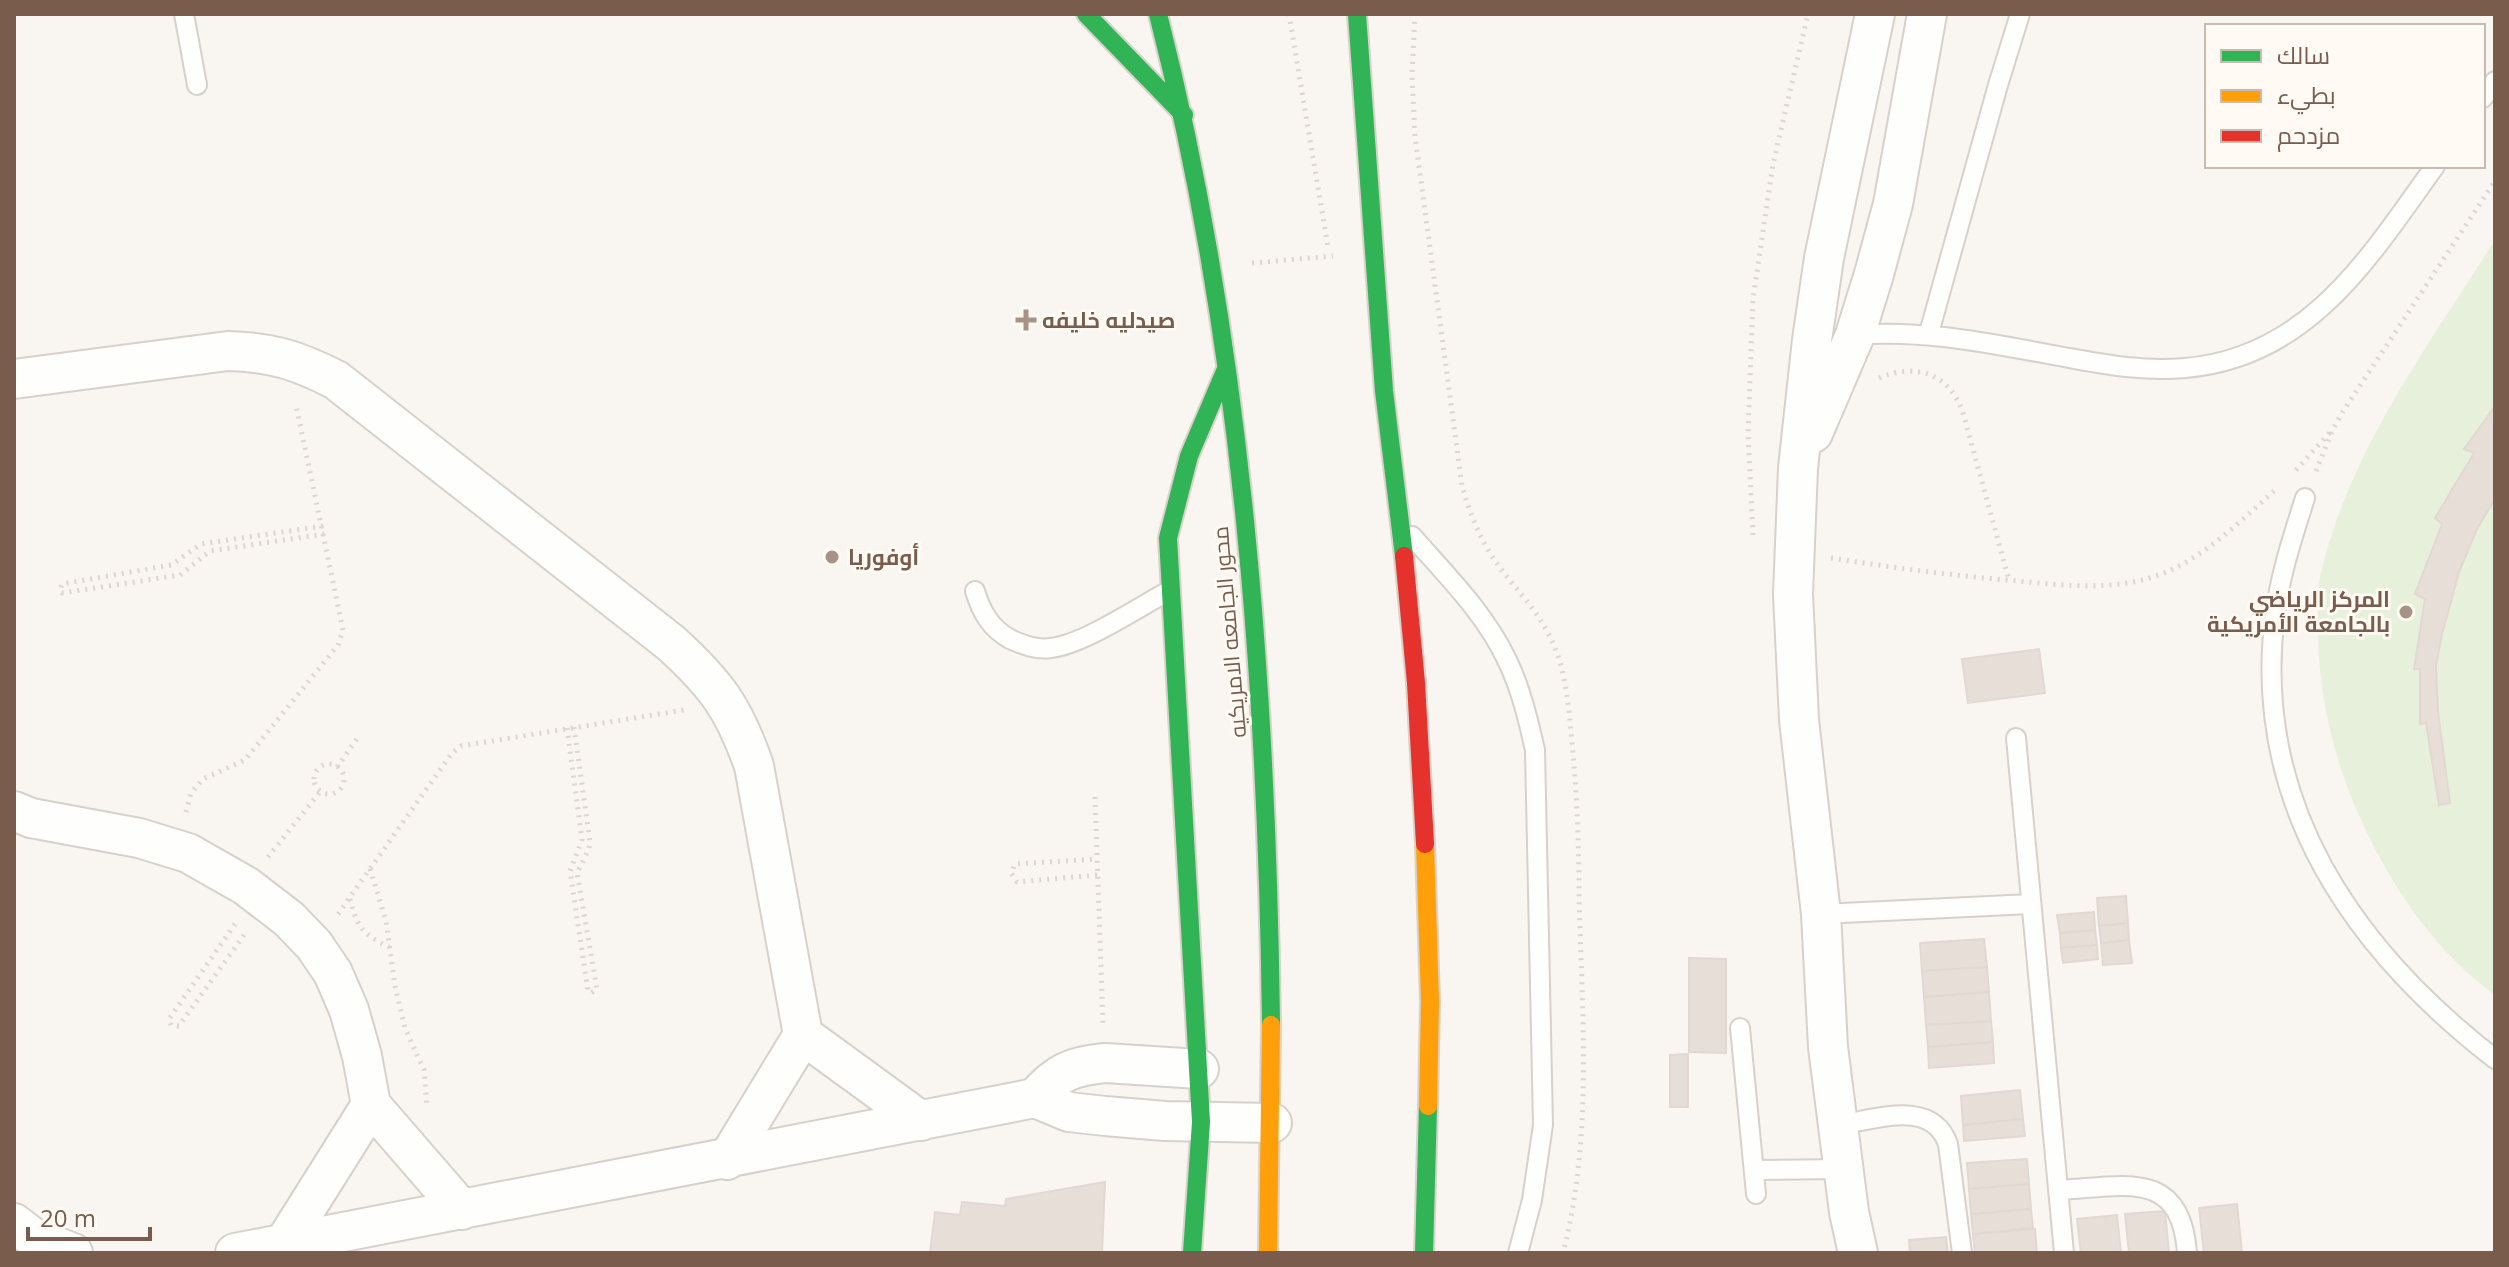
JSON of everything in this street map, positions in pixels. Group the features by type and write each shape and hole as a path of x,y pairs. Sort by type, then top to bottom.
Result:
{"main road":[{"path":"1086,14 1184,115"},
{"name":"محور الجامعه الامريكيه","path":"1158,14 1197,179 1226,369 1248,557 1264,745 1271,934 1272,1123 1268,1253"},
{"path":"1357,14 1384,391 1401,524 1416,683 1425,842 1430,1017 1424,1253"},
{"path":"1192,1253 1201,1122 1168,538 1189,456 1226,369"}],"street":[{"path":"1834,337 1824,258 1875,14"},
{"path":"1858,1253 1828,1047 1821,914 1794,657 1793,552 1798,468 1834,337 1893,204 1927,14"},
{"path":"14,379 228,351 286,357 336,380 671,643 705,674 728,703 754,766 803,1035 727,1160"},
{"path":"20,823 139,838 169,846 211,864 257,894 314,945 333,973 349,1010 371,1105 462,1210"},
{"path":"803,1035 921,1121"},
{"path":"1035,1098 1053,1079 1073,1068 1105,1063 1199,1069"},
{"path":"235,1253 1035,1098 1069,1112 1165,1121 1272,1123"},
{"path":"283,1245 371,1105"},
{"path":"14,1223 32,1237 73,1253"}],"lane":[{"path":"184,14 197,85"},
{"path":"1929,333 2020,14"},
{"path":"1834,337 1929,333 2136,368 2184,368 2223,362 2282,338 2329,303 2434,168"},
{"path":"2305,498 2288,552 2275,614 2271,678 2277,741 2293,803 2318,861 2351,915 2440,1013 2495,1059"},
{"path":"1401,524 1483,619 1525,703 1535,750 1543,1125 1532,1200 1518,1253"},
{"path":"975,591 989,622 1002,634 1025,646 1051,648 1076,641 1169,590"},
{"path":"2016,738 2064,1253"},
{"path":"1821,914 2031,904"},
{"path":"1740,1028 1756,1194"},
{"path":"1838,1125 1916,1115 1937,1123 1948,1144 1962,1253"},
{"path":"1754,1170 1844,1169"},
{"path":"2058,1190 2139,1186 2154,1191 2170,1199 2181,1214 2187,1253"}],"path":[{"path":"1289,14 1331,271"},
{"path":"1808,14 1773,164 1761,232 1749,366 1748,433 1754,538 1769,551 1888,567 2087,587 2119,584 2149,578 2179,566 2220,537 2280,486"},
{"path":"2291,476 2333,429 2495,181"},
{"path":"1210,266 1430,250"},
{"path":"169,846 186,812 191,793 203,779 245,760 338,645 343,630 286,357"},
{"path":"1870,384 1892,372 1909,370 1939,379 1951,388 1963,413 2009,580"},
{"path":"2305,498 2333,429"},
{"path":"323,526 201,544 171,565 62,584 60,590 62,593 176,576 210,551 324,534"},
{"path":"314,945 452,753 461,746 728,703"},
{"path":"571,728 590,842 577,873 597,989 591,993 588,991 570,871 582,840 571,728"},
{"path":"337,767 359,736"},
{"path":"328,764 337,767 343,775 343,784 338,792 320,792 314,784 314,775 319,767 328,764"},
{"path":"257,894 169,1019 171,1025 179,1026 320,792"},
{"path":"1095,797 1105,1063"},
{"path":"1097,859 1015,864 1011,873 1017,882 1097,875"},
{"path":"370,868 380,894 405,1028 424,1070 427,1115 411,1152"},
{"path":"350,898 355,920 369,938 389,947"}],"green space":[{"name":"المركز الرياضي بالجامعة الأمريكية","path":"2495,240 2495,995 2454,959 2418,918 2388,872 2363,824 2343,773 2328,721 2320,668 2318,600 2319,581 2333,531 2370,444 2418,361"}],"building":[{"path":"2495,406 2495,499 2477,529 2459,572 2436,666 2438,712 2450,803 2439,805 2426,723 2420,724 2420,669 2414,669 2425,599 2415,594 2442,524 2435,518 2474,453 2464,449"},
{"path":"2039,649 2045,693 1968,703 1962,659"},
{"path":"2126,896 2128,923 2099,926 2097,898"},
{"path":"2094,912 2095,930 2060,933 2057,915"},
{"path":"2128,923 2129,940 2101,943 2099,926"},
{"path":"2095,930 2097,945 2061,948 2060,933"},
{"path":"1984,939 1987,967 1922,971 1920,943"},
{"path":"2129,940 2132,963 2103,965 2101,943"},
{"path":"2097,945 2098,959 2063,963 2061,948"},
{"path":"1689,958 1726,959 1726,1053 1689,1052"},
{"path":"1987,967 1989,992 1924,997 1922,971"},
{"path":"1989,992 1991,1021 1926,1025 1924,997"},
{"path":"1991,1021 1993,1042 1928,1047 1926,1025"},
{"path":"1993,1042 1994,1063 1929,1068 1928,1047"},
{"path":"1688,1054 1688,1107 1670,1107 1670,1055"},
{"path":"2020,1090 2023,1119 1963,1125 1961,1096"},
{"path":"2023,1119 2025,1136 1964,1141 1963,1125"},
{"path":"2027,1159 2029,1184 1969,1189 1967,1163"},
{"path":"1105,1182 1102,1253 930,1253 935,1212 960,1215 962,1202 1005,1206 1006,1199"},
{"path":"2029,1184 2031,1209 1971,1214 1969,1189"},
{"path":"2237,1204 2242,1253 2204,1253 2199,1208"},
{"path":"2031,1209 2033,1228 1973,1234 1971,1214"},
{"path":"2165,1211 2169,1253 2129,1253 2125,1214"},
{"path":"2117,1215 2121,1253 2081,1253 2077,1219"},
{"path":"2035,1229 2037,1253 1975,1253 1973,1234"},
{"path":"1946,1237 1948,1253 1910,1253 1909,1240"}],"traffic: fast":[{"path":"1086,14 1184,115"},
{"path":"1158,14 1187,138 1211,263 1230,389 1256,643 1271,1025"},
{"path":"1357,14 1384,391 1404,556"},
{"path":"1192,1253 1201,1122 1168,538 1189,456 1226,369"},
{"path":"1424,1253 1428,1106"}],"traffic: slow":[{"path":"1425,844 1430,1001 1428,1106"},
{"path":"1268,1253 1271,1025"}],"traffic: jam":[{"path":"1404,556 1416,683 1425,844"}],"place":[{"name":"صيدليه خليفه","path":"1026,320"},
{"name":"أوفوريا","path":"832,557"},
{"name":"المركز الرياضي بالجامعة الأمريكية","path":"2406,612"}]}
